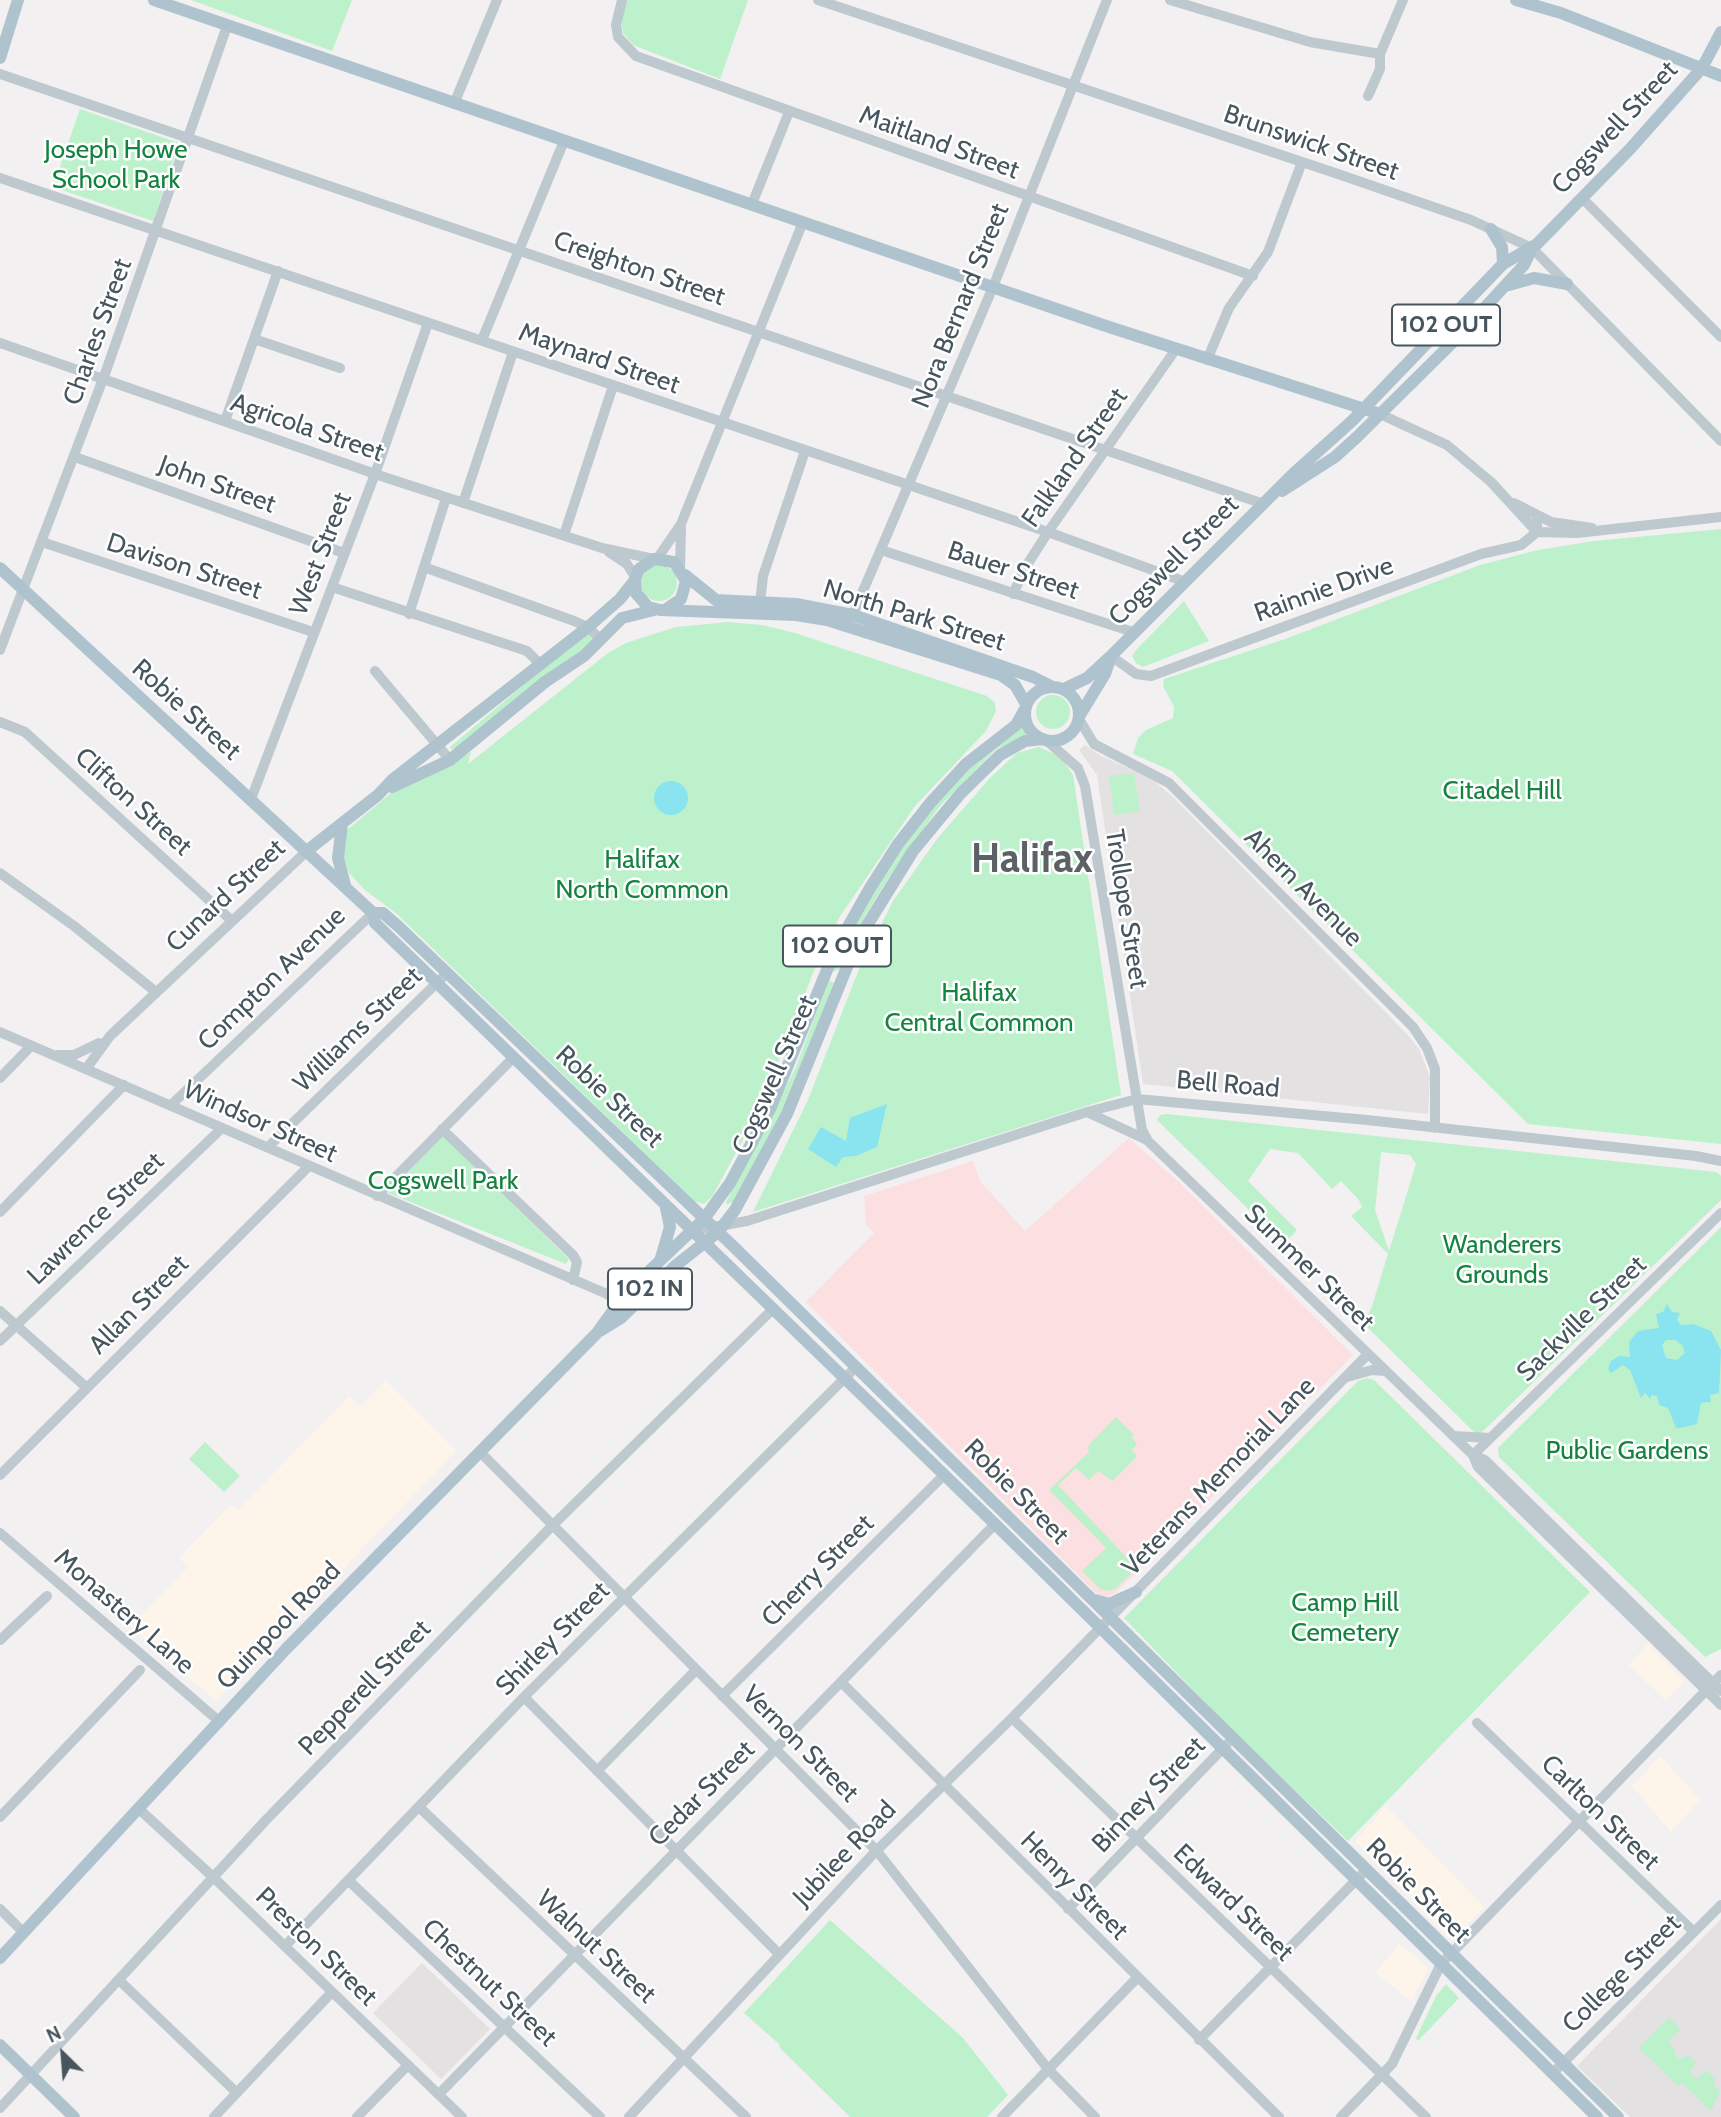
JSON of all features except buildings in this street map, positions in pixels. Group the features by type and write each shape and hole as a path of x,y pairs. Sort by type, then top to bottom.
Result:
{"main road":[{"path":"0,58 18,0"},
{"path":"154,0 1207,360 1380,414"},
{"path":"1516,0 1547,4 1629,41 1721,76"},
{"name":"Cogswell Street","path":"1059,688 1087,678 1111,656 1184,581 1364,408 1503,264 1532,248 1702,68 1721,32"},
{"path":"1492,229 1502,247 1503,264"},
{"name":"Cogswell Street","path":"1267,502 1335,457 1380,414 1503,288 1524,265 1532,248"},
{"path":"1503,288 1534,278 1567,284"},
{"path":"655,559 666,559 682,572 686,588 681,599 660,610 639,598 635,578 639,569 655,559"},
{"name":"Robie Street","path":"0,568 373,912 375,923 703,1244 774,1309 995,1524 1355,1881 1563,2063 1618,2117"},
{"name":"North Park Street","path":"682,572 716,600 796,604 1033,677 1059,688"},
{"name":"Cunard Street","path":"308,850 392,780 587,627 620,599 635,578"},
{"name":"North Park Street","path":"660,610 796,615 850,620 1001,676 1015,685 1026,707"},
{"name":"Cunard Street","path":"377,795 450,760 601,640 622,618 660,610"},
{"name":"Cogswell Street","path":"1079,717 1105,674 1111,656"},
{"path":"1026,707 1027,724 1045,740 1069,735 1079,717 1075,699 1059,688"},
{"name":"102 OUT","path":"1026,707 1037,693 1059,688"},
{"name":"Cogswell Street","path":"716,1228 730,1183 770,1109 836,948 870,888 931,802 965,764 1016,725 1026,707"},
{"name":"Cogswell Street","path":"703,1244 735,1210 787,1114 858,940 913,851 961,793 1000,755 1025,741 1045,740"},
{"path":"342,824 338,858 345,885"},
{"name":"Robie Street","path":"373,912 383,913 716,1228 1365,1871 1445,1959 1597,2117"},
{"path":"660,1259 670,1227 666,1208"},
{"name":"Quinpool Road","path":"0,1958 286,1649 597,1333 618,1302 660,1259 691,1231 716,1228"},
{"name":"Quinpool Road","path":"597,1333 621,1318 703,1244"},
{"path":"676,1266 703,1258 721,1260"},
{"path":"1090,1597 1109,1604 1136,1592"},
{"path":"0,2045 74,2117"}],"street":[{"path":"454,104 497,0"},
{"name":"Maitland Street","path":"622,0 616,24 618,37 636,56 652,63 1253,276"},
{"name":"Brunswick Street","path":"818,0 1303,162 1492,229 1532,248 1721,441"},
{"name":"Nora Bernard Street","path":"850,620 948,396 1107,0"},
{"path":"1170,0 1310,42 1380,54"},
{"path":"1368,96 1380,69 1380,54 1403,0"},
{"name":"Charles Street","path":"0,650 75,457 227,26"},
{"name":"Creighton Street","path":"0,74 1267,502"},
{"path":"752,204 789,112"},
{"path":"482,340 564,141"},
{"path":"1207,360 1229,308 1268,252 1303,162"},
{"name":"Maynard Street","path":"0,178 1048,532 1184,581"},
{"path":"1582,198 1721,337"},
{"path":"655,559 681,524 803,222"},
{"path":"225,421 278,271"},
{"name":"West Street","path":"250,799 375,474 428,323"},
{"path":"254,339 340,368"},
{"name":"Agricola Street","path":"0,343 446,498 602,548 655,559"},
{"name":"Falkland Street","path":"1013,594 1048,532 1108,450 1175,349"},
{"path":"463,503 513,352"},
{"path":"564,535 613,386"},
{"path":"1380,414 1447,445 1507,500 1537,532 1577,533 1721,517"},
{"path":"760,603 763,576 805,452"},
{"name":"John Street","path":"75,457 344,553"},
{"path":"409,614 446,498"},
{"path":"1507,500 1537,516 1599,529"},
{"path":"1537,516 1537,532"},
{"path":"681,524 682,572"},
{"name":"Rainnie Drive","path":"1111,656 1136,674 1151,676 1481,554 1521,545 1537,532"},
{"name":"Davison Street","path":"43,542 313,632"},
{"name":"Agricola Street","path":"602,548 622,560 635,578"},
{"name":"Bauer Street","path":"881,550 1133,632"},
{"path":"424,567 587,627 601,640"},
{"path":"338,589 527,651 539,663"},
{"path":"375,671 450,760"},
{"name":"Ahern Avenue","path":"1079,717 1094,744 1169,783 1413,1027 1427,1048 1435,1069 1435,1128"},
{"name":"Clifton Street","path":"0,722 25,732 232,921"},
{"name":"Trollope Street","path":"1045,740 1078,768 1085,786 1137,1100"},
{"name":"Cunard Street","path":"86,1069 110,1036 308,850"},
{"path":"0,873 74,926 156,992"},
{"name":"Compton Avenue","path":"171,1105 373,912"},
{"name":"Williams Street","path":"268,1147 447,973"},
{"name":"Windsor Street","path":"0,1032 573,1280 618,1302"},
{"name":"Cunard Street","path":"54,1055 74,1055 110,1036"},
{"path":"0,1078 31,1046"},
{"path":"377,1196 514,1057"},
{"path":"0,1212 124,1085"},
{"name":"Bell Road","path":"716,1228 747,1221 1087,1112 1137,1100 1435,1128 1696,1156 1721,1161"},
{"name":"Summer Street","path":"1137,1100 1142,1130 1148,1141 1473,1455 1478,1467 1715,1685 1721,1705"},
{"path":"1087,1112 1148,1141"},
{"name":"Lawrence Street","path":"0,1341 222,1128"},
{"path":"442,1129 573,1255 577,1262 573,1280"},
{"name":"Allan Street","path":"0,1475 309,1166"},
{"name":"Sackville Street","path":"1473,1455 1721,1213"},
{"name":"Pepperell Street","path":"0,2108 120,1981 212,1876 551,1526 774,1309"},
{"path":"0,1311 86,1387"},
{"name":"Veterans Memorial Lane","path":"1099,1628 1368,1354"},
{"name":"Shirley Street","path":"285,1945 524,1697 856,1367"},
{"path":"1344,1379 1362,1372 1386,1371"},
{"path":"1453,1436 1490,1438"},
{"name":"Vernon Street","path":"480,1452 623,1599 877,1851 1048,2070 1095,2117"},
{"name":"Cherry Street","path":"722,1696 943,1476"},
{"name":"Cedar Street","path":"439,2094 995,1524"},
{"name":"Monastery Lane","path":"0,1533 219,1722"},
{"path":"0,1640 47,1595"},
{"name":"Jubilee Road","path":"629,2117 877,1851 1099,1628"},
{"path":"0,1816 140,1671"},
{"path":"597,1771 695,1671"},
{"name":"Henry Street","path":"841,1682 1136,1979 1279,2117"},
{"path":"1340,2117 1392,2064 1445,1959 1578,1821 1715,1685"},
{"path":"524,1697 779,1954"},
{"name":"Edward Street","path":"1012,1718 1426,2117"},
{"name":"Carlton Street","path":"1477,1723 1694,1933"},
{"name":"Binney Street","path":"1068,1909 1232,1739"},
{"name":"Walnut Street","path":"419,1807 746,2117"},
{"name":"Preston Street","path":"139,1809 285,1945 461,2117"},
{"path":"1199,2040 1365,1871"},
{"name":"Chestnut Street","path":"349,1881 600,2117"},
{"name":"College Street","path":"1553,2073 1721,1905"},
{"path":"0,1909 23,1932"},
{"path":"1002,2117 1136,1979"},
{"path":"120,1981 237,2093"},
{"path":"214,2117 332,1992"},
{"path":"357,2117 408,2065"}],"shaded area":[{"path":"1085,745 1101,756 1151,778 1173,797 1407,1034 1419,1049 1430,1077 1428,1114 1143,1084 1097,775 1079,750"},
{"path":"1129,1138 1178,1181 1353,1355 1142,1568 1107,1597 1098,1595 806,1302 874,1233 866,1224 864,1196 973,1161 980,1181 1025,1231"},
{"path":"386,1381 456,1451 216,1701 130,1627 188,1567 179,1558 231,1504 238,1510 349,1396 360,1407"},
{"path":"1648,1644 1684,1681 1666,1701 1629,1665"},
{"path":"1660,1756 1700,1800 1671,1832 1632,1786"},
{"path":"1386,1806 1484,1907 1452,1942 1355,1841"},
{"path":"1721,1919 1721,2117 1630,2117 1577,2066"},
{"path":"1399,1943 1428,1969 1411,2001 1376,1973"},
{"path":"422,1963 490,2029 441,2079 373,2013"}],"green space":[{"path":"191,0 352,0 332,51"},
{"path":"627,0 748,0 720,79 633,45 623,33 621,20"},
{"name":"Joseph Howe School Park","path":"80,109 179,143 153,221 53,187"},
{"name":"Citadel Hill","path":"1721,529 1721,1144 1528,1124 1172,771 1133,754 1138,738 1146,730 1173,718 1174,707 1163,686 1164,679 1285,639 1480,565 1538,550 1594,541"},
{"path":"659,565 672,570 677,583 672,596 659,601 646,596 641,583 646,570"},
{"path":"1184,601 1209,641 1143,667 1136,663 1132,656 1136,650"},
{"name":"Halifax North Common","path":"728,622 762,625 795,633 987,696 995,703 996,711 986,731 915,806 839,918 817,963 760,1108 712,1197 704,1204 694,1201 397,914 365,890 349,873 343,856 347,830 396,789 471,752 468,764 608,653 626,643 676,627"},
{"path":"585,633 589,634 592,640 589,647 454,750 449,748"},
{"path":"1053,695 1065,700 1070,712 1065,724 1053,729 1041,724 1036,712 1041,700"},
{"path":"1021,724 1027,736 996,749 940,806 865,916 840,969 833,972 840,948 897,852 960,773"},
{"name":"Halifax Central Common","path":"1039,747 1061,757 1073,775 1121,1095 753,1212 808,1100 859,969 893,901 937,839 989,779 1017,753"},
{"path":"1134,773 1140,811 1114,815 1109,776"},
{"path":"828,980 834,983 787,1105 734,1201 727,1205 726,1202 796,1067"},
{"name":"Wanderers Grounds","path":"1160,1115 1717,1172 1721,1176 1721,1200 1478,1436 1360,1320 1366,1319 1372,1306 1388,1254 1351,1216 1362,1207 1341,1181 1332,1189 1298,1153 1270,1149 1248,1181 1297,1230 1284,1244 1157,1120","holes":["1381,1152 1410,1155 1416,1164 1389,1251 1375,1210"]},
{"name":"Cogswell Park","path":"442,1135 569,1259 566,1264 388,1193"},
{"name":"Public Gardens","path":"1721,1227 1721,1649 1705,1657 1499,1457 1498,1448"},
{"name":"Camp Hill Cemetery","path":"1367,1378 1374,1380 1590,1592 1348,1841 1229,1727 1124,1618 1358,1381"},
{"path":"1116,1417 1134,1435 1132,1438 1137,1444 1132,1450 1137,1456 1113,1481 1098,1471 1089,1480 1076,1468 1058,1485 1134,1565 1132,1573 1115,1589 1107,1591 1100,1589 1082,1571 1106,1548 1049,1490 1089,1452 1088,1446"},
{"path":"205,1442 240,1476 224,1492 189,1459"},
{"path":"830,1920 963,2038 1008,2095 987,2117 850,2117 779,2047 780,2045 744,2013"},
{"path":"1446,1984 1459,1998 1418,2041 1416,2038 1436,1996"},
{"path":"1669,2017 1681,2029 1668,2042 1675,2049 1675,2055 1679,2059 1689,2055 1696,2063 1689,2071 1697,2079 1707,2070 1716,2080 1713,2084 1720,2092 1711,2111 1682,2083 1678,2086 1639,2048"}],"water":[{"path":"671,781 683,786 688,798 683,810 671,815 659,810 654,798 659,786"},
{"path":"887,1104 877,1147 856,1156 843,1157 836,1167 808,1149 821,1127 846,1141 850,1118"},
{"path":"1667,1304 1672,1312 1680,1313 1677,1320 1681,1325 1693,1324 1711,1331 1721,1350 1719,1393 1710,1395 1711,1402 1701,1403 1697,1424 1681,1428 1676,1428 1668,1408 1659,1405 1657,1396 1651,1395 1651,1399 1645,1393 1641,1398 1630,1370 1623,1365 1611,1373 1608,1369 1611,1361 1619,1356 1630,1357 1629,1342 1638,1331 1659,1328 1656,1314 1663,1312","holes":["1666,1340 1675,1340 1682,1345 1685,1353 1677,1360 1666,1358 1662,1345"]}],"district":[{"name":"Halifax","path":"1032,860"}]}
